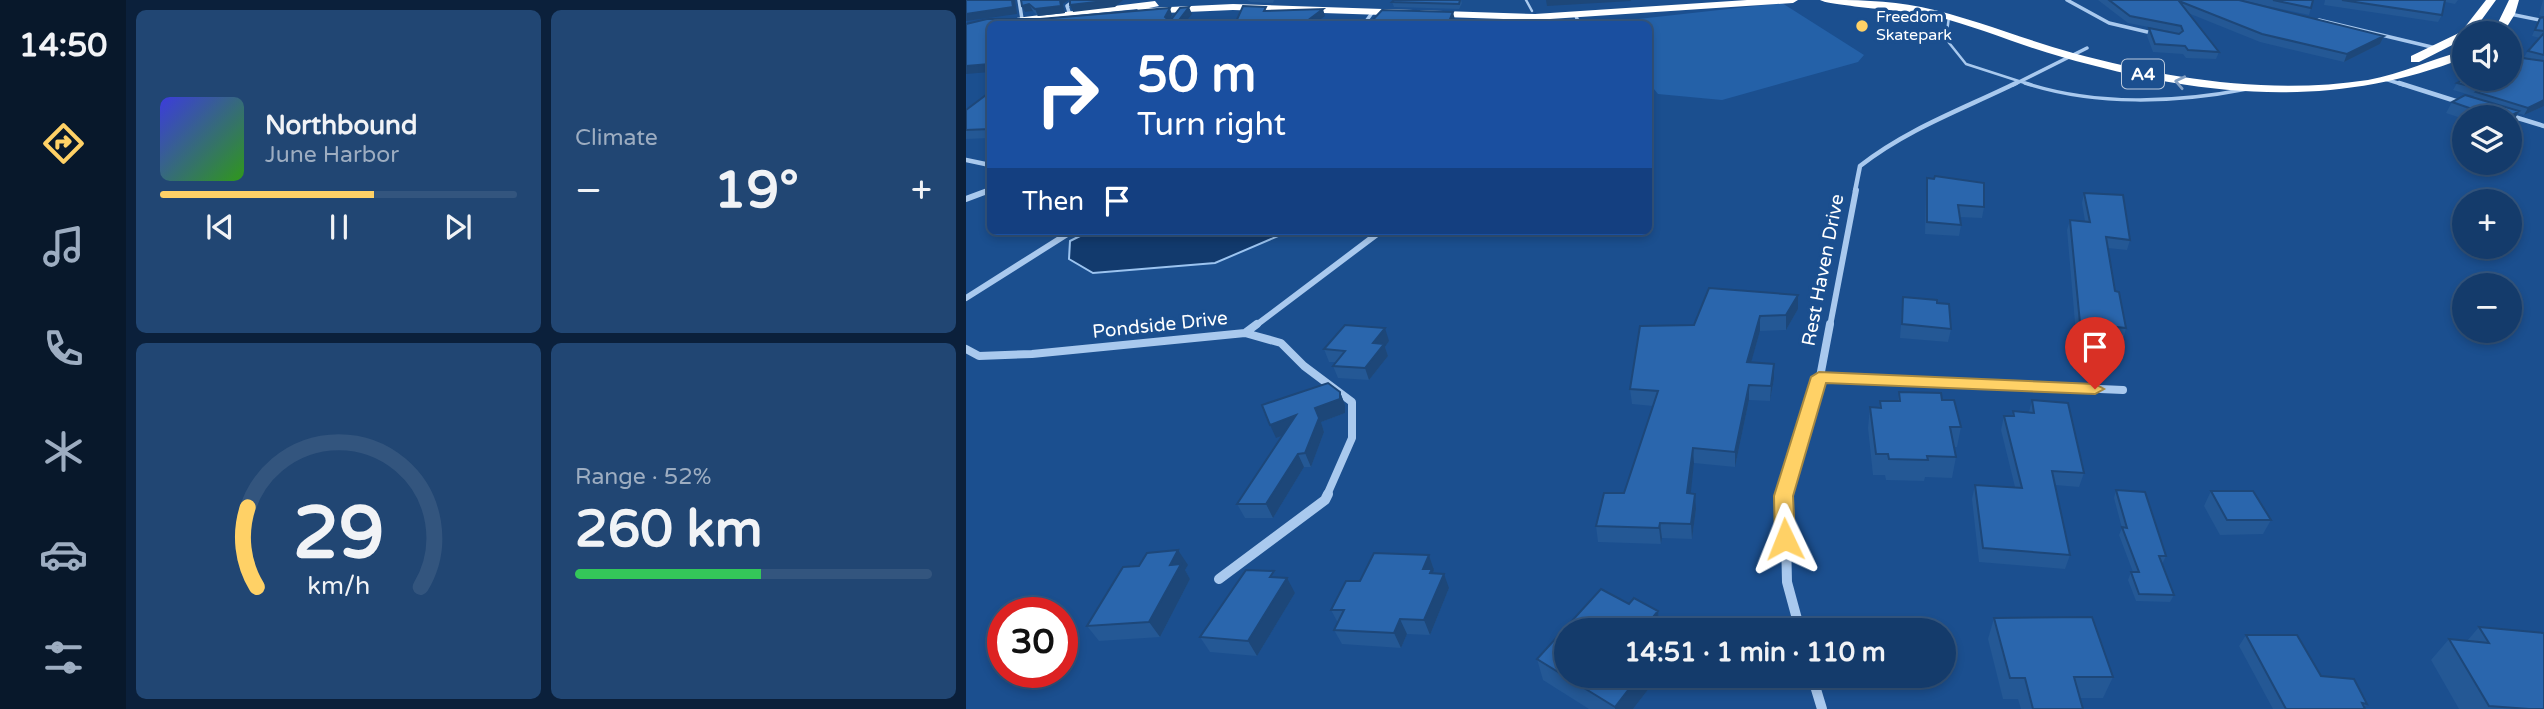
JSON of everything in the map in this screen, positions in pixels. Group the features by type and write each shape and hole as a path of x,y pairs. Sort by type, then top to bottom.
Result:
{"highway":[{"path":"1026,21 1069,12 1227,1 1532,11 1702,0"},
{"path":"1037,21 1233,6 1577,20 1793,0"},
{"name":"A4","path":"1825,0 1893,6 1949,17 2068,55 2190,85 2250,88 2338,86 2385,79 2452,60"},
{"name":"A4","path":"1906,0 1989,16 2087,48 2180,69 2261,78 2305,78 2393,66 2440,49 2452,42"},
{"name":"A4","path":"2477,21 2491,0"},
{"path":"2506,21 2514,0"},
{"path":"966,27 987,25"},
{"path":"966,33 987,30"}],"street":[{"path":"1019,0 1021,21"},
{"path":"1069,12 1067,6 1075,0"},
{"path":"2067,0 2091,16 2119,29 2165,36"},
{"path":"1366,21 1372,13"},
{"path":"2510,14 2544,21"},
{"path":"2315,19 2440,49"},
{"name":"Rest Haven Drive","path":"1797,618 1787,582 1784,496 1819,377 1860,166 1880,149 1918,127 2022,81 2068,55 2087,48"},
{"path":"2522,61 2544,67"},
{"path":"2385,79 2472,105"},
{"path":"2522,120 2544,126"},
{"path":"966,160 987,164"},
{"path":"966,199 987,191"},
{"path":"966,298 1066,235"},
{"path":"1245,333 1376,235"},
{"name":"Pondside Drive","path":"966,349 979,356 1032,354 1245,333 1281,343 1304,366 1352,401 1352,438 1325,500 1220,579"},
{"path":"1819,377 2123,390"},
{"path":"1816,688 1822,709"}],"lane":[{"path":"1526,0 1532,11"},
{"path":"1949,17 1946,39 1966,64 2046,90 2090,98 2204,97 2250,88"}],"shaded area":[{"path":"1782,3 1864,55 1858,62 1722,100 1658,94 1652,87 1652,21 1620,21"},
{"path":"1082,235 1281,235 1215,263 1093,273 1069,259 1070,241"}],"building":[{"path":"966,0 1012,0 1013,7 966,14"},
{"path":"1021,0 1060,0 1061,6 1035,9 1029,4 1022,6"},
{"path":"1070,0 1113,0 1070,5"},
{"path":"1460,0 1459,4 1392,2"},
{"path":"2109,0 2239,0 2384,36 2347,54 2262,34 2179,1 2219,52 2188,50 2185,46 2155,44 2149,28 2179,34 2183,31 2181,26 2130,16"},
{"path":"2273,0 2313,0 2311,8"},
{"path":"2342,0 2445,0 2442,15"},
{"path":"1243,6 1266,7 1264,11 1323,9 1307,21 1236,21"},
{"path":"1189,7 1178,21 1170,21 1180,8"},
{"path":"1170,8 1165,17 1170,21 987,21 987,64 966,66 966,24 987,19 1040,19"},
{"path":"1382,10 1453,12 1449,21 1372,21"},
{"path":"2544,17 2544,31 2535,30 2540,18"},
{"path":"2544,33 2544,55 2528,51"},
{"path":"2522,58 2544,61 2544,100 2528,108 2476,92 2522,91"},
{"path":"987,94 987,129 966,130 966,110"},
{"path":"2465,95 2499,105 2461,105 2452,102"},
{"path":"1935,176 1984,183 1984,207 1958,205 1961,225 1927,222 1927,178 1934,179"},
{"path":"2084,193 2123,195 2130,240 2106,237 2115,291 2119,292 2126,328 2080,323 2070,220 2090,222"},
{"path":"1709,288 1798,295 1786,315 1760,316 1747,362 1774,364 1771,386 1749,385 1735,452 1693,448 1687,493 1695,494 1691,524 1660,523 1659,528 1596,526 1604,493 1624,493 1658,391 1630,389 1640,326 1694,325"},
{"path":"1903,297 1937,300 1937,303 1949,304 1951,329 1902,324"},
{"path":"1345,325 1385,328 1373,343 1384,344 1365,368 1333,366 1345,351 1324,349"},
{"path":"1328,383 1340,392 1340,399 1315,408 1319,418 1305,453 1298,454 1266,504 1237,504 1296,415 1270,425 1262,405"},
{"path":"1899,392 1941,393 1942,400 1954,400 1961,427 1950,427 1956,457 1927,456 1928,460 1889,459 1888,454 1876,454 1870,407 1881,408 1880,401 1900,401"},
{"path":"2032,400 2068,403 2084,473 2052,471 2070,555 1983,548 1975,485 2022,488 2004,416 2014,416 2013,411 2034,413"},
{"path":"2116,490 2145,492 2166,556 2159,556 2174,595 2139,594 2131,572 2139,572 2122,527 2127,528"},
{"path":"2211,491 2253,491 2271,520 2227,520"},
{"path":"1178,550 1170,565 1181,564 1149,622 1087,626 1123,567 1139,566 1147,553"},
{"path":"1374,553 1429,555 1423,569 1432,569 1430,573 1444,574 1424,620 1400,619 1394,633 1334,630 1344,610 1331,610 1346,581 1360,581"},
{"path":"1246,570 1274,571 1270,577 1287,578 1248,641 1200,637"},
{"path":"1601,589 1629,604 1634,598 1658,611 1652,618 1574,618"},
{"path":"2092,617 2113,677 2074,677 2083,709 2033,709 2025,678 2010,678 1994,618"},
{"path":"2479,627 2544,633 2544,709 2489,706 2449,639 2489,643"},
{"path":"2246,635 2297,635 2321,676 2354,679 2367,704 2362,703 2365,709 2286,709"},
{"path":"1554,640 1554,669 1537,659"},
{"path":"1584,688 1630,688 1615,707"}],"place":[{"name":"Freedom Skatepark","path":"1862,26"}],"route":[{"path":"1785,539 1784,496 1819,377 2095,389"}]}
